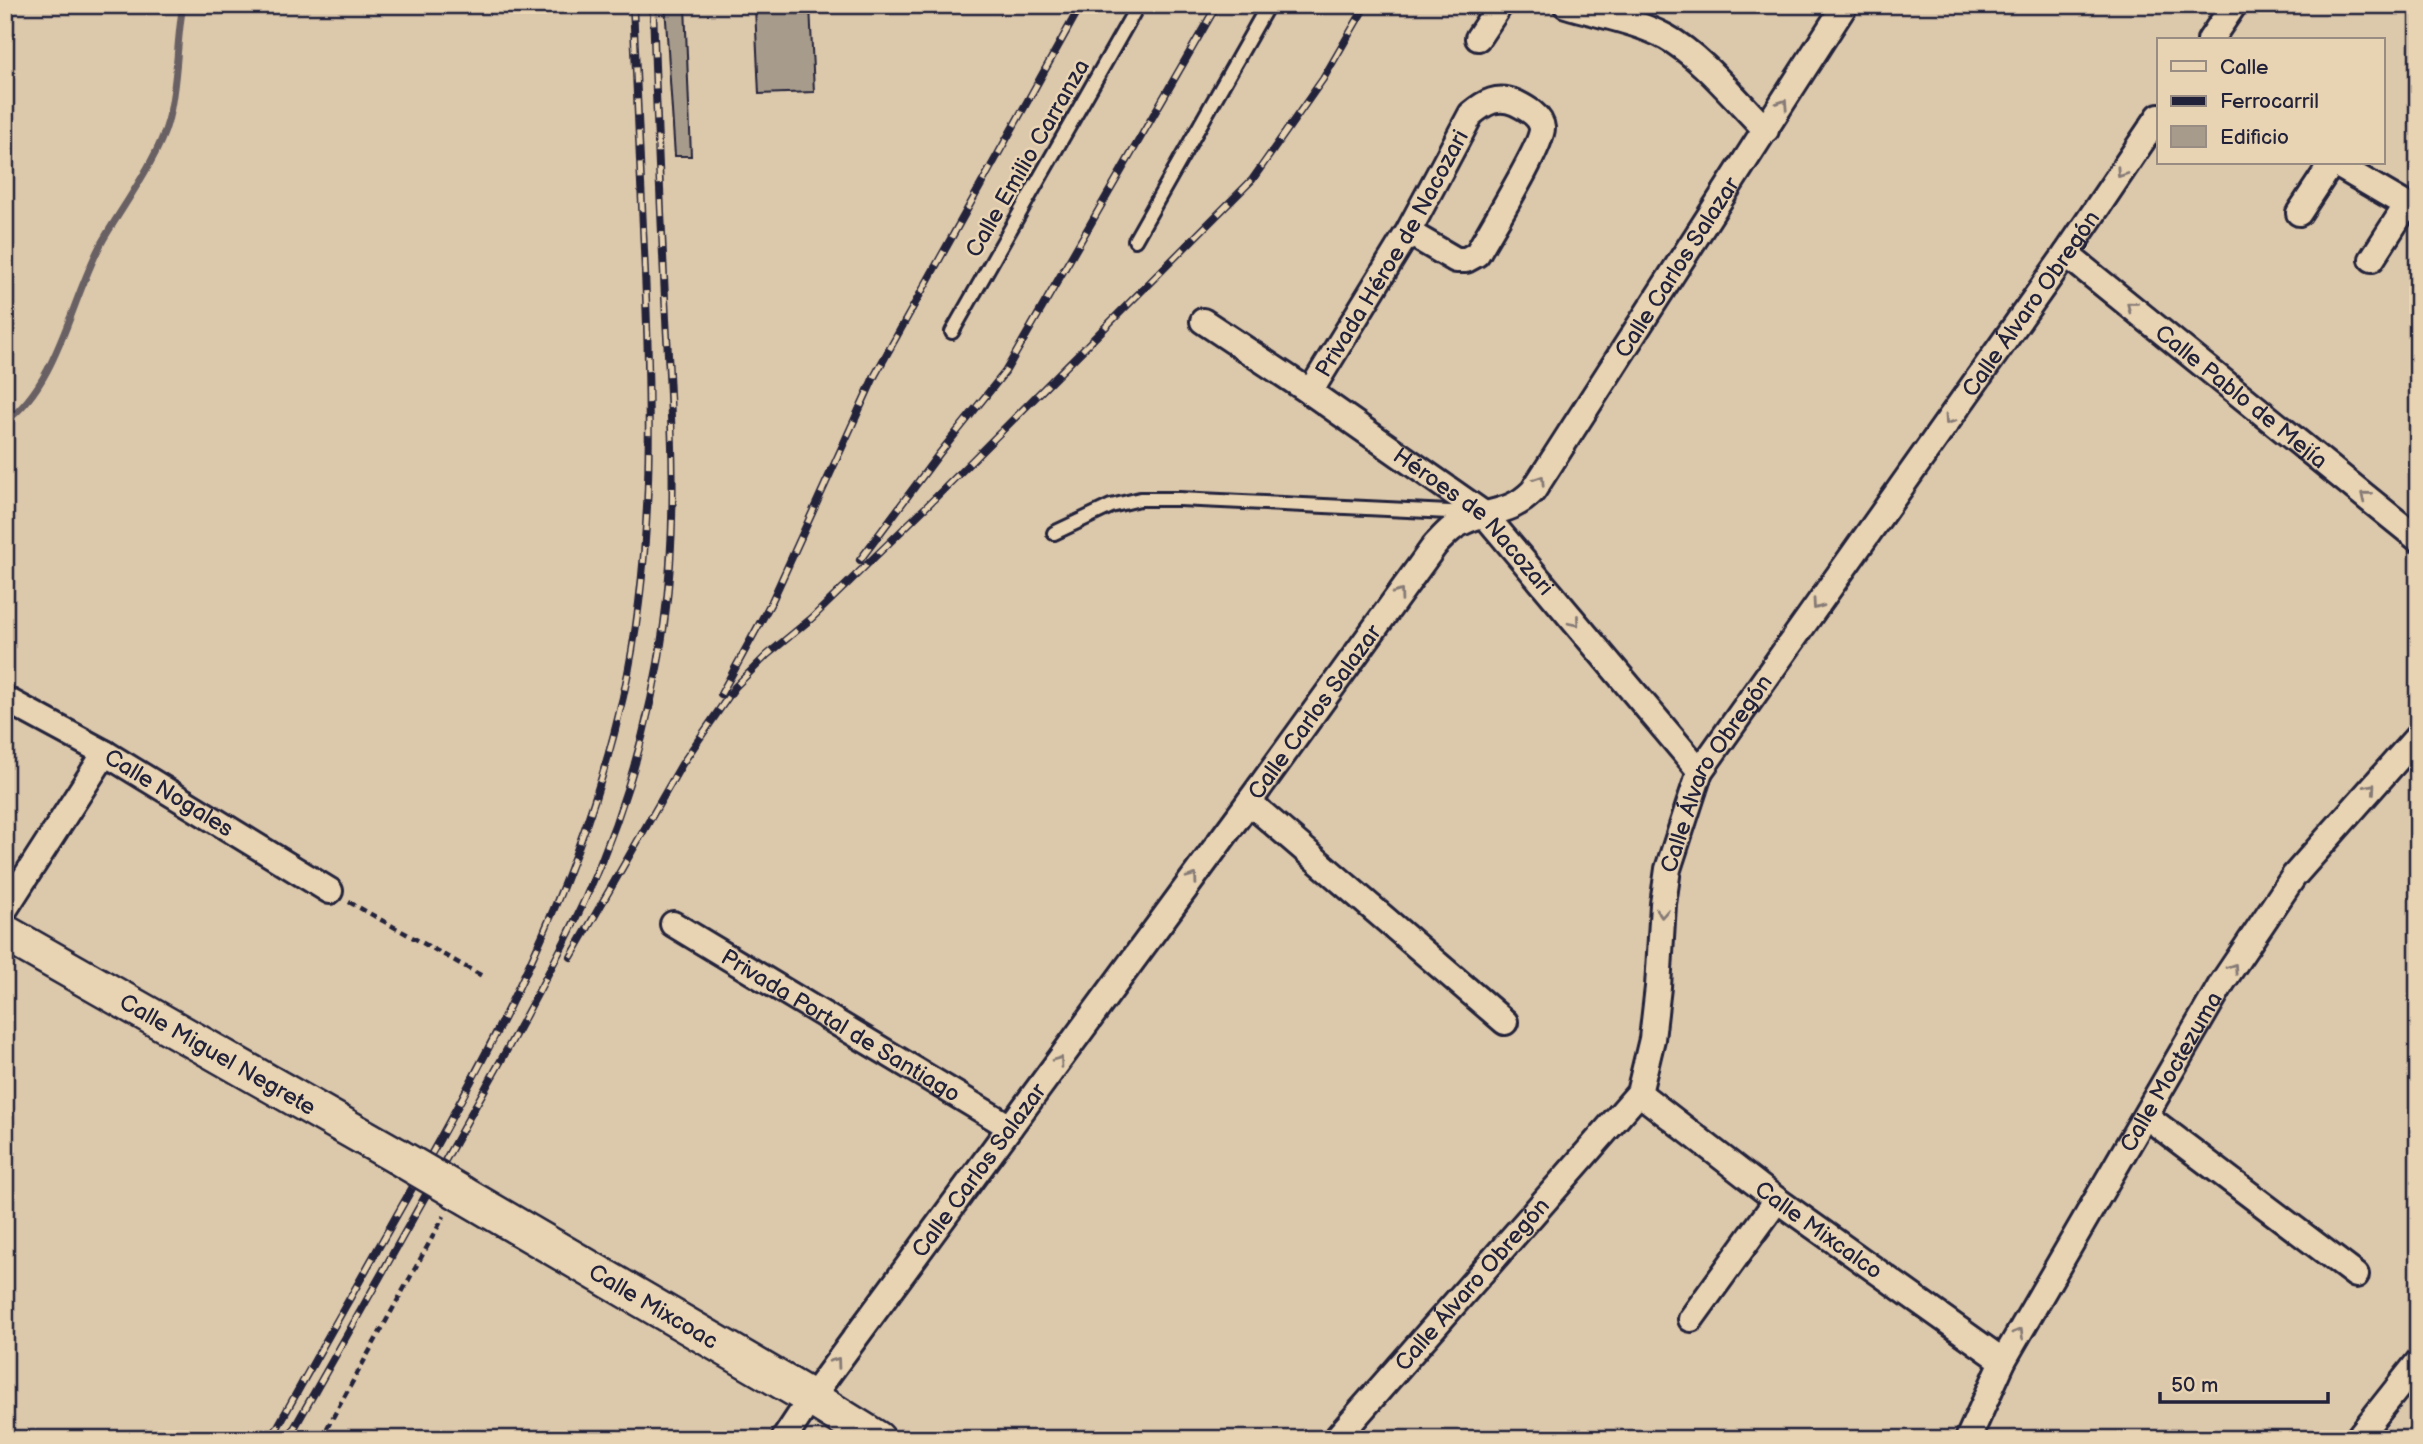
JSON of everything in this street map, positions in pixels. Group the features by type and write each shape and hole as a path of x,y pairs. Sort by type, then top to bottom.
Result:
{"street":[{"path":"1478,38 1500,5"},
{"path":"1566,5 1636,25 1665,37 1691,55 1766,130"},
{"name":"Calle Carlos Salazar","path":"784,1439 811,1398 1435,545 1458,524 1520,504 1533,491 1845,5"},
{"path":"2211,38 2234,5"},
{"name":"Privada Héroe de Nacozari","path":"1310,392 1408,232 1471,114 1485,102 1501,99 1515,102 1538,117 1542,128 1537,148 1477,254 1466,260 1456,260 1408,232"},
{"name":"Calle Álvaro Obregón","path":"1336,1439 1639,1093 1654,1026 1668,869 1700,771 2066,254 2157,119"},
{"path":"2299,213 2332,164"},
{"path":"2335,164 2412,209 2372,260"},
{"name":"Calle Pablo de Mejía","path":"2066,254 2418,539"},
{"name":"Héroes de Nacozari","path":"1203,321 1484,514 1700,771"},
{"name":"Calle Nogales","path":"5,699 105,752 330,891"},
{"name":"Calle Moctezuma","path":"1969,1439 2003,1361 2222,983 2294,876 2418,736"},
{"path":"5,909 105,752"},
{"path":"1249,802 1505,1022"},
{"name":"Privada Portal de Santiago","path":"673,924 1010,1127"},
{"name":"Calle Miguel Negrete","path":"5,933 430,1175"},
{"name":"Calle Mixcalco","path":"1639,1093 1777,1200 2003,1361"},
{"path":"2146,1116 2356,1275"},
{"name":"Calle Mixcoac","path":"430,1175 454,1203 811,1398 877,1439"},
{"path":"1691,1319 1777,1200"},
{"path":"2357,1439 2418,1362"}],"lane":[{"name":"Calle Emilio Carranza","path":"952,332 1139,5"},
{"path":"1135,240 1268,5"},
{"path":"1054,533 1111,506 1140,499 1484,514"}],"path":[{"path":"330,891 484,977"},
{"path":"321,1439 454,1203"}],"building":[{"path":"665,5 685,5 691,156 675,156"},
{"path":"763,5 810,5 814,92 759,94 755,8"}],"waterway":[{"path":"5,422 39,385 62,338 91,264 148,167 163,136 174,93 183,5"}],"railway":[{"path":"271,1439 502,1022 559,896 606,765 633,645 648,486 647,325 633,5"},
{"path":"288,1439 497,1068 567,937 616,824 640,745 664,624 672,510 672,433 653,5"},
{"path":"721,694 772,601 874,377 1081,5"},
{"path":"860,560 939,454 1005,372 1217,5"},
{"path":"571,957 682,764 735,687 767,655 812,618 928,505 1252,180 1323,79 1366,5"}]}
